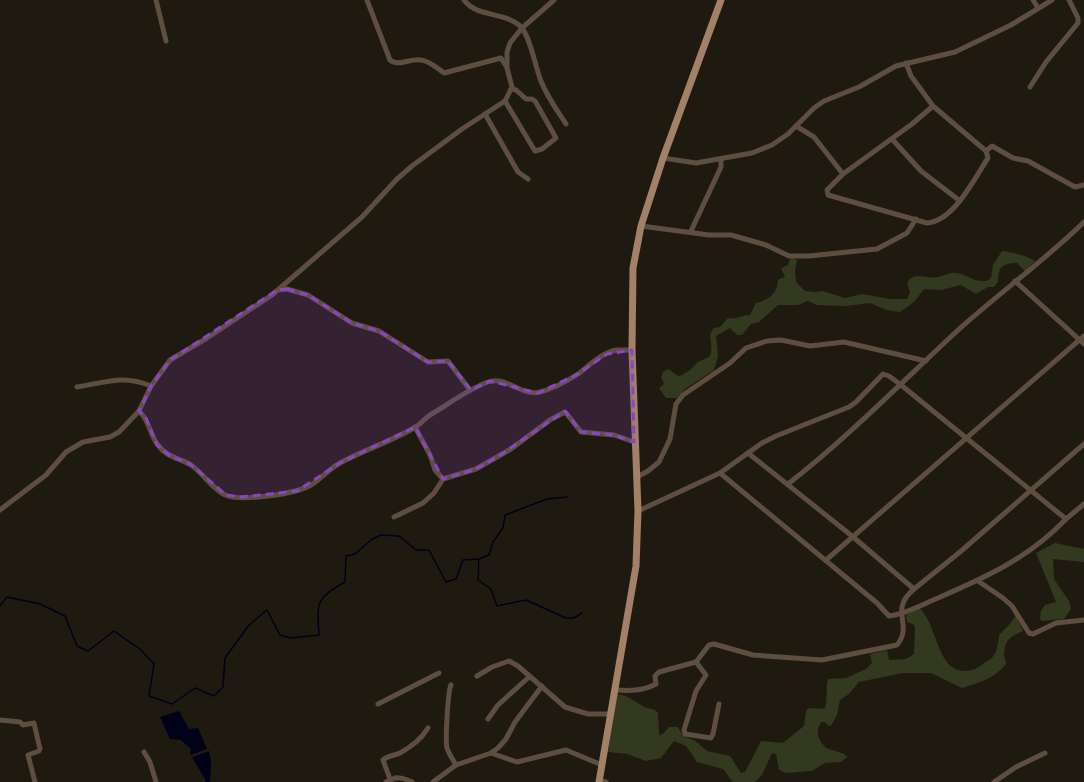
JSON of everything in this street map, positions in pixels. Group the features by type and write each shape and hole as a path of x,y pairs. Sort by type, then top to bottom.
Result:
{"main road":[{"path":"602,781 602,765 636,566 638,511 634,442 632,350 633,268 641,226 663,158 721,0"}],"street":[{"path":"156,0 166,41"},
{"path":"367,0 390,60 396,64 422,60 444,73 501,58 507,68"},
{"path":"464,0 473,9 510,21 522,28 542,84 551,102 566,124"},
{"path":"0,510 46,475 66,452 82,442 110,438 119,432 139,411 150,386 170,360 207,338 277,290 362,217 397,179 425,155 505,101 511,89 507,68 507,52 510,43 522,28 554,0"},
{"path":"1033,0 1038,8"},
{"path":"663,158 696,163 752,153 772,145 824,101 859,87 896,66 955,52 1011,25 1052,0"},
{"path":"1030,87 1046,62 1078,22 1078,18 1069,0"},
{"path":"906,63 910,76 933,106 986,151 988,158 960,201 951,212 932,222 927,223 840,200 828,195 827,190 843,174 892,139 933,106"},
{"path":"505,101 535,151 556,138 535,101 532,99 526,99 516,90 511,89"},
{"path":"484,114 518,172 528,179"},
{"path":"796,126 814,137 843,174"},
{"path":"892,139 921,171 960,201"},
{"path":"986,151 992,146 996,147 1013,158 1028,161 1075,186 1084,185"},
{"path":"690,232 721,167 721,159"},
{"path":"641,226 709,235 731,235 766,245 789,256 809,256 877,249 907,233 916,219"},
{"path":"788,484 901,385 1016,281 1067,239 1084,222"},
{"path":"1016,281 1084,344"},
{"path":"277,290 287,289 308,295 352,323 379,331 428,362 448,361 470,390"},
{"path":"826,560 1084,336"},
{"path":"637,477 648,471 659,462 673,428 676,404 683,395 730,363 746,348 767,341 782,340 810,346 844,342 926,361"},
{"path":"139,411 146,418 157,445 170,456 190,464 214,487 226,495 242,497 297,491 310,485 340,463 415,427 470,390 490,381 500,381 524,391 538,393 556,386 576,375 607,354 616,350 632,350"},
{"path":"638,511 720,473 748,452 776,436 849,407 856,402 883,374 889,376 901,385 1066,520"},
{"path":"77,387 98,384 111,380 140,382 150,386"},
{"path":"394,517 423,503 434,492 443,479 476,469 524,441 550,420 563,413 566,413 581,432 614,435 634,442"},
{"path":"415,427 430,455 435,470 443,479"},
{"path":"615,693 651,687 656,684 655,676 659,672 696,662 709,645 714,644 753,655 822,660 896,645 900,640 903,631 900,613 906,596 941,569 1084,444"},
{"path":"748,452 852,536 914,589"},
{"path":"720,473 877,603 887,615 892,616 978,581 1026,553 1084,504"},
{"path":"978,581 1012,606 1029,633 1033,634 1062,622 1084,620"},
{"path":"477,676 492,667 509,661 518,666 565,707 588,714 611,712"},
{"path":"696,662 706,676 698,686 684,732 685,734 702,737 712,736 719,704"},
{"path":"378,704 438,672"},
{"path":"488,719 498,705 529,677"},
{"path":"451,685 449,689 449,712 446,731 447,747 456,765"},
{"path":"434,782 456,765 491,753 506,738 515,722 542,686"},
{"path":"0,720 20,722 23,724 34,723 40,749 39,751 28,755 35,782"},
{"path":"412,782 404,778 393,778 388,781 383,760 388,756 398,754 408,748 425,733 428,728"},
{"path":"491,753 517,762 566,750 602,765"},
{"path":"144,752 150,762 156,782"},
{"path":"994,782 1016,767 1045,753"}],"highlighted area":[{"path":"287,289 308,295 352,323 379,331 428,362 448,361 471,390 490,381 538,393 576,375 607,354 632,350 634,442 614,435 581,432 565,411 499,456 476,469 443,479 415,427 340,463 297,491 242,497 226,495 190,464 170,456 157,445 146,418 139,411 151,386 170,360 277,290"}],"green space":[{"path":"1002,251 1020,254 1035,261 1025,271 1017,263 1004,265 1000,269 998,282 994,287 988,287 976,294 961,285 941,290 924,289 914,302 900,312 887,310 870,303 846,306 817,305 808,301 798,305 778,305 759,322 751,324 742,335 737,335 730,328 716,336 718,356 714,370 685,389 677,398 666,398 659,388 664,384 661,377 663,372 668,369 678,376 682,375 698,362 709,357 711,353 710,335 714,328 720,327 728,318 750,315 756,303 772,296 776,289 778,280 785,277 781,268 788,265 790,259 794,258 797,261 795,271 796,282 805,291 823,291 845,298 862,294 890,299 907,299 910,292 907,283 910,279 917,276 934,278 954,273 979,281 989,280 993,265"},
{"path":"1055,543 1084,549 1084,562 1053,559 1054,579 1069,601 1071,609 1064,619 1042,621 1040,619 1041,611 1045,605 1056,602 1036,553"},
{"path":"919,608 926,616 945,659 951,666 960,671 978,668 993,657 999,635 1010,624 1016,615 1023,631 1009,639 1007,642 1004,655 1006,664 1002,669 980,682 962,688 931,673 903,673 859,682 849,694 840,700 837,715 831,726 827,725 825,722 821,722 818,729 819,738 826,748 844,754 847,757 841,762 825,763 812,771 786,773 779,770 776,754 772,753 762,775 755,782 733,782 723,769 697,762 686,746 674,741 661,758 646,761 627,754 608,752 616,694 620,694 644,707 653,709 658,713 659,735 663,734 669,727 678,727 683,736 694,740 707,751 730,756 741,773 745,772 761,741 783,743 804,726 806,711 809,708 825,708 828,679 846,678 866,669 872,663 870,654 887,650 889,660 906,659 914,654 915,627 913,624 907,622 906,615"}],"water":[{"path":"179,711 189,729 198,728 207,749 190,755 191,749 181,740 170,739 160,717"},
{"path":"209,751 211,761 210,782 205,782 205,779 192,757"}],"waterway":[{"path":"0,606 7,597 40,604 65,616 77,646 88,651 114,631 141,650 154,664 149,696 172,704 195,688 214,696 223,687 225,658 249,625 267,610 280,635 290,638 319,635 318,608 320,602 328,593 345,582 346,556 355,554 371,540 381,535 399,536 416,550 429,550 446,582 456,579 463,560 479,559 489,555 493,542 503,528 505,515 547,499 567,497"},
{"path":"479,559 478,580 491,589 497,606 526,600 566,618 574,618 582,613"}]}
